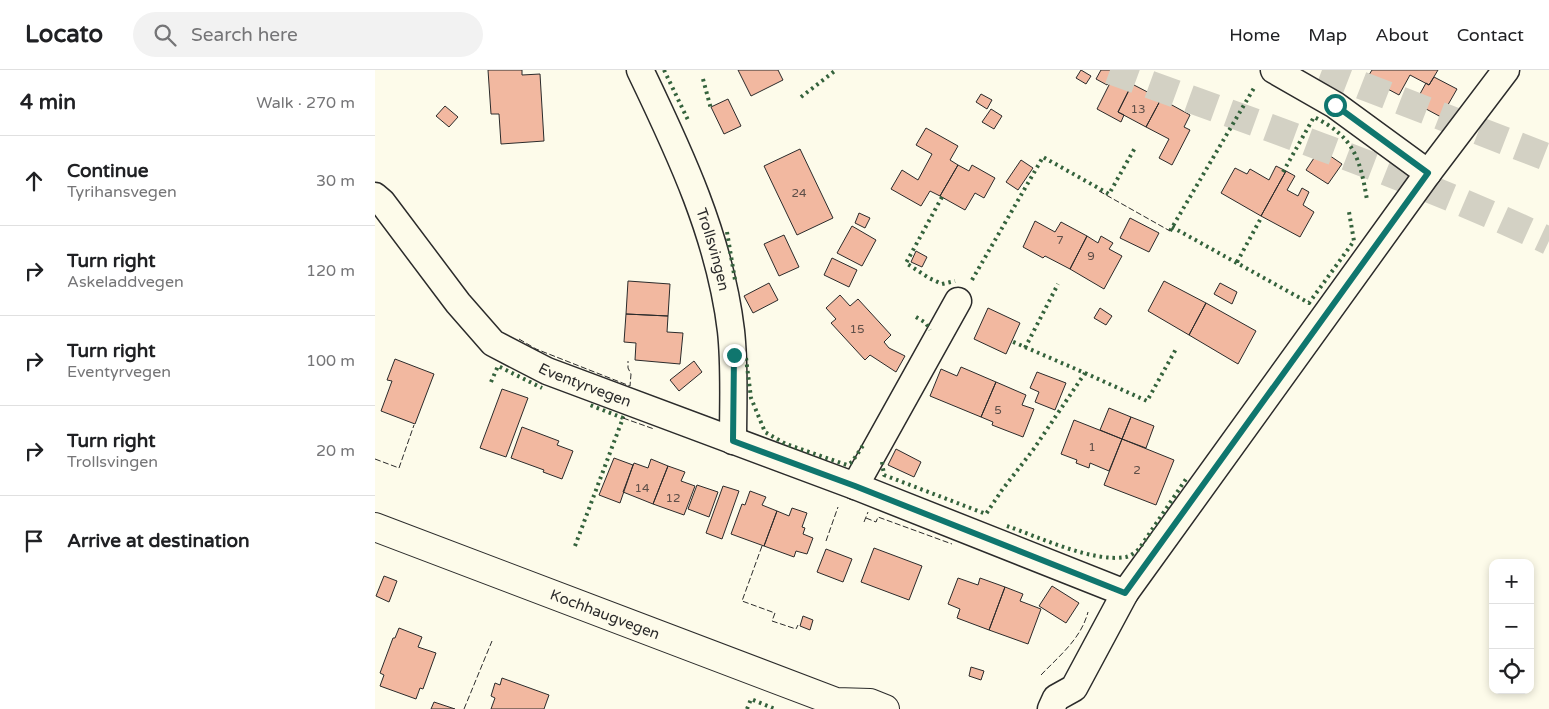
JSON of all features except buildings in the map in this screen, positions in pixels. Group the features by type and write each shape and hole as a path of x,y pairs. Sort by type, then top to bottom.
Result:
{"main road":[{"name":"Kochhaugvegen","path":"375,527 841,705 870,704 885,709"}],"street":[{"name":"Trollsvingen","path":"640,70 679,150 719,267 726,295 734,355 733,441"},
{"path":"1274,70 1335,105 1428,173"},
{"path":"1051,709 1056,698 1075,698 1125,593 1428,173 1506,70"},
{"name":"Eventyrvegen","path":"375,196 382,202 458,303 493,343 547,371 855,486 1125,593"},
{"path":"855,486 958,301"}],"tunnel":[{"path":"1110,70 1386,172 1549,241"},
{"path":"1322,70 1549,158"}],"hedge":[{"path":"664,70 688,120"},
{"path":"801,97 836,70"},
{"path":"703,79 711,109"},
{"path":"1170,231 1254,88"},
{"path":"1283,172 1314,117 1338,132 1353,150 1358,161 1367,200"},
{"path":"972,280 1043,157 1109,194 1136,146"},
{"path":"942,197 906,263 942,284 955,281"},
{"path":"1172,227 1309,303 1354,241 1349,212"},
{"path":"1237,262 1261,218"},
{"path":"727,232 735,280"},
{"path":"1025,348 1058,284"},
{"path":"916,317 926,323 930,330"},
{"path":"882,462 884,475 986,514 1033,450 1085,373 1011,341"},
{"path":"1085,373 1147,401 1176,349"},
{"path":"746,358 751,398 765,432 786,444 847,465 852,462 864,444"},
{"path":"491,382 498,366 542,388"},
{"path":"575,546 623,418 590,405"},
{"path":"1007,526 1082,553 1113,558 1126,557 1139,549 1186,479"},
{"path":"747,709 751,699 775,709"}],"fence":[{"path":"1099,191 1170,231"},
{"path":"519,339 536,349 630,386 631,374 628,368 628,361"},
{"path":"623,418 654,429"},
{"path":"375,459 399,468 414,425"},
{"path":"826,541 838,507"},
{"path":"864,522 868,512"},
{"path":"866,518 876,522 878,517 952,544"},
{"path":"762,546 742,601 775,613 772,621 796,629 798,625"},
{"path":"1041,675 1075,639 1085,622 1088,612"},
{"path":"464,709 492,641"}],"route":[{"path":"734,355 733,441 855,486 1125,593 1428,173 1335,105"}]}
